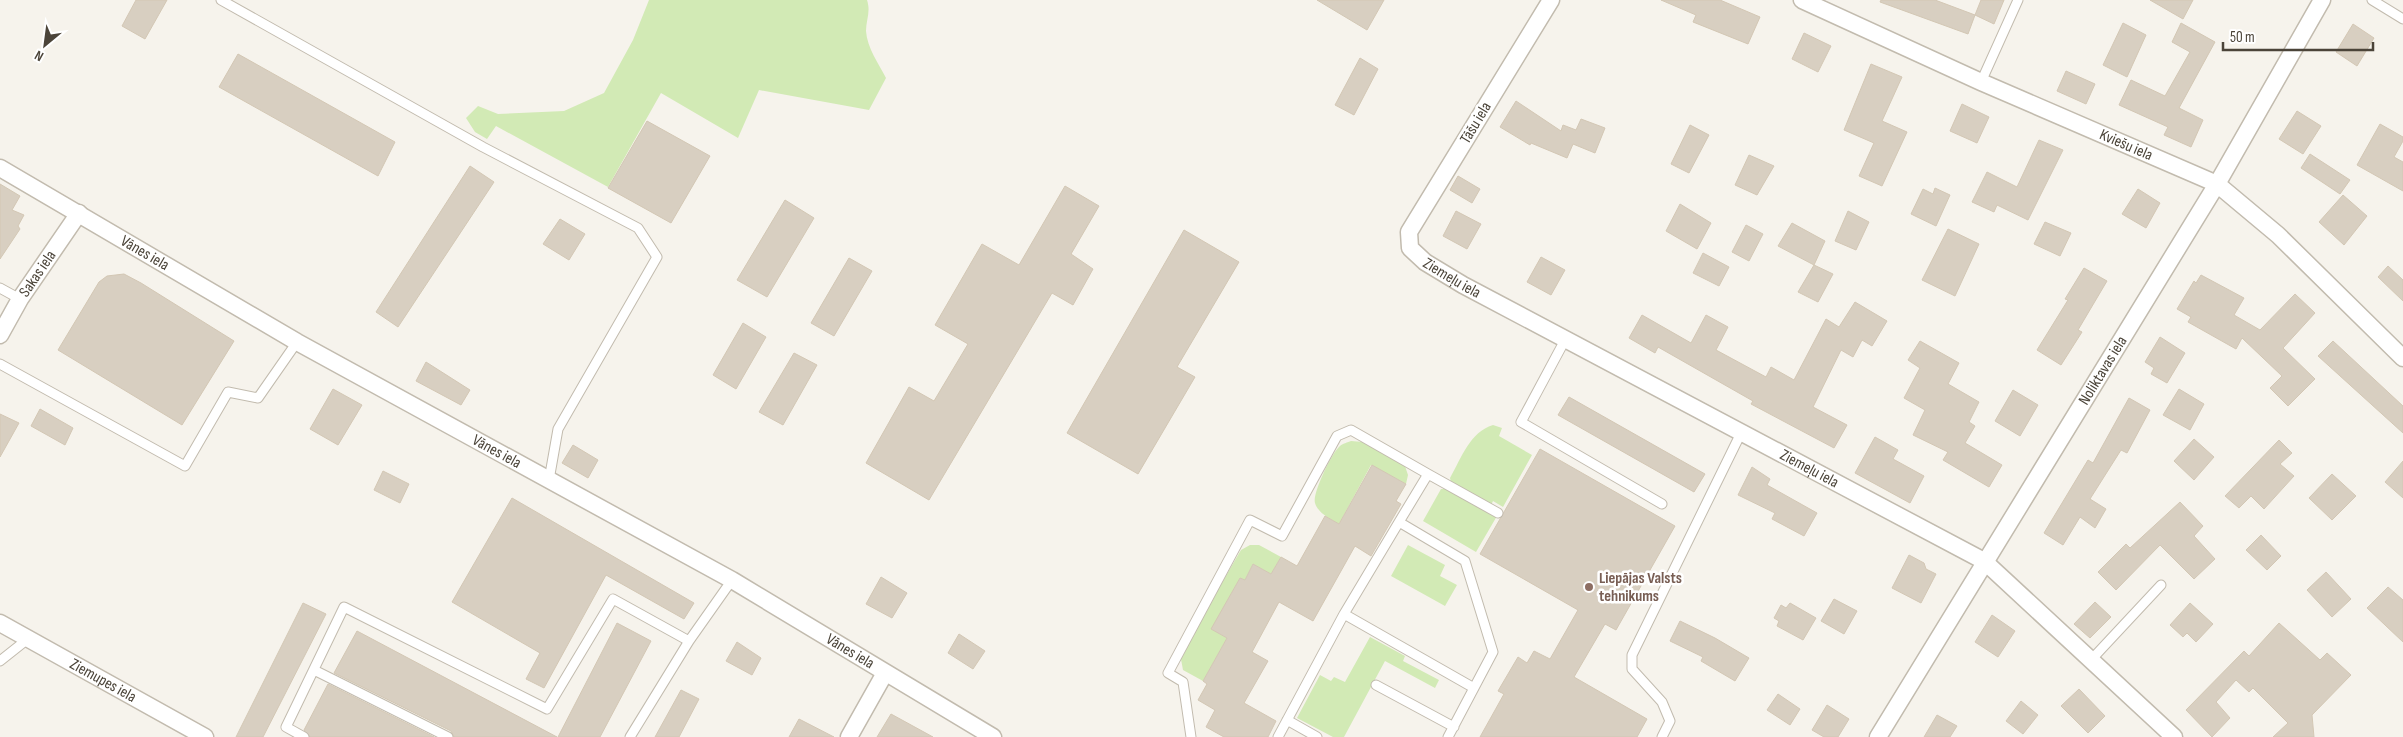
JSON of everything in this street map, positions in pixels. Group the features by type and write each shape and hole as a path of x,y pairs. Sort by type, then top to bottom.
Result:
{"street":[{"name":"Tāšu iela","path":"1410,248 1409,232 1551,0"},
{"name":"Kviešu iela","path":"1802,0 1981,82 2217,184 2278,235 2403,358"},
{"name":"Noliktavas iela","path":"1878,737 1984,561 2217,184 2322,0"},
{"name":"Vānes iela","path":"0,168 297,342 732,580 993,737"},
{"name":"Sakas iela","path":"0,335 20,298 79,213"},
{"name":"Ziemeļu iela","path":"1410,248 1425,262 1462,285 1984,561 2174,737"},
{"name":"Ziemupes iela","path":"0,623 204,737"},
{"path":"849,737 884,673"}],"lane":[{"path":"221,0 483,147 638,228 657,257 558,429 549,480"},
{"path":"1981,82 2018,0"},
{"path":"2372,0 2403,19"},
{"path":"0,288 20,298"},
{"path":"1566,340 1520,422 1662,504"},
{"path":"0,364 185,466 228,392 258,398 297,342"},
{"path":"1191,737 1183,682 1168,673 1250,520 1282,536 1336,436 1351,430 1498,513"},
{"path":"1662,737 1670,720 1662,702 1632,669 1632,655 1741,433"},
{"path":"1278,737 1344,614 1428,474"},
{"path":"1399,522 1464,561 1493,652 1448,737"},
{"path":"630,737 689,641 732,580"},
{"path":"2091,660 2161,585"},
{"path":"304,737 286,727 344,607 547,709 613,599 689,641"},
{"path":"1344,614 1474,688"},
{"path":"0,661 28,638"},
{"path":"314,670 448,737"},
{"path":"1376,685 1454,727"},
{"path":"1288,720 1317,737"}],"green space":[{"path":"649,0 867,0 869,8 866,27 867,37 871,50 886,78 869,110 759,90 738,138 661,93 608,187 496,126 487,139 475,132 466,118 478,106 498,114 564,111 604,93 633,40"},
{"path":"1493,425 1502,428 1499,436 1532,455 1503,507 1493,501 1491,505 1451,482 1450,478 1472,439 1485,428"},
{"path":"1351,441 1363,442 1405,466 1408,475 1406,484 1371,465 1339,524 1319,510 1315,503 1315,498 1323,473 1332,456 1340,446"},
{"path":"1441,489 1449,489 1497,516 1476,552 1423,521"},
{"path":"1250,545 1259,545 1281,557 1271,574 1253,564 1245,580 1240,578 1212,629 1227,638 1203,681 1183,670 1180,654 1241,550"},
{"path":"1408,545 1445,565 1440,576 1457,585 1445,606 1391,576"},
{"path":"1370,637 1405,656 1403,661 1439,680 1435,688 1385,661 1344,737 1333,737 1297,718 1320,675 1331,681 1334,677 1345,682"}],"building":[{"path":"136,0 167,0 145,39 122,26"},
{"path":"1317,0 1384,0 1367,30"},
{"path":"1661,0 1720,0 1760,17 1748,44 1693,22 1696,15"},
{"path":"1881,0 1935,0 1975,15 1968,34 1880,2"},
{"path":"1981,0 2004,0 1994,24 1975,15"},
{"path":"2150,0 2193,0 2183,19"},
{"path":"2123,23 2146,35 2127,77 2103,65"},
{"path":"2181,23 2215,42 2179,108 2203,120 2191,147 2164,135 2168,127 2119,105 2131,80 2165,96 2190,52 2172,42"},
{"path":"2353,24 2374,38 2357,66 2336,52"},
{"path":"1804,33 1831,46 1818,72 1792,59"},
{"path":"238,54 395,142 378,176 219,87"},
{"path":"1360,58 1378,69 1354,115 1335,105"},
{"path":"1871,64 1902,77 1882,121 1907,132 1882,186 1859,176 1874,143 1844,130"},
{"path":"2066,71 2095,84 2086,104 2057,91"},
{"path":"1516,101 1561,131 1563,125 1576,130 1581,119 1605,128 1595,153 1573,144 1567,158 1531,143 1530,145 1500,127"},
{"path":"1962,104 1989,117 1977,143 1950,131"},
{"path":"2297,111 2321,126 2303,154 2279,139"},
{"path":"647,121 710,156 671,223 608,188"},
{"path":"2380,124 2403,137 2403,141 2394,157 2403,162 2403,191 2357,165"},
{"path":"1690,125 1709,135 1689,173 1671,164"},
{"path":"2039,140 2063,150 2028,220 1997,205 1994,212 1972,202 1987,172 2017,187"},
{"path":"2310,154 2350,180 2340,194 2301,168"},
{"path":"1749,155 1774,166 1757,195 1735,185"},
{"path":"470,166 494,182 398,327 376,312"},
{"path":"1458,176 1480,189 1472,203 1450,190"},
{"path":"0,184 20,196 12,210 24,215 18,226 20,229 0,259"},
{"path":"1065,186 1099,206 1071,254 1093,269 1073,305 1052,293 929,500 866,463 909,387 934,401 968,344 935,325 982,244 1019,265"},
{"path":"1935,188 1950,195 1936,226 1911,214 1923,189 1933,194"},
{"path":"2138,189 2160,203 2146,228 2122,214"},
{"path":"2343,195 2367,216 2344,245 2319,222"},
{"path":"785,200 814,218 767,297 737,280"},
{"path":"1680,204 1711,223 1697,249 1666,231"},
{"path":"1456,211 1481,224 1467,249 1443,236"},
{"path":"1848,211 1869,222 1856,250 1835,241"},
{"path":"560,219 585,234 569,260 543,244"},
{"path":"2045,222 2071,233 2060,256 2034,244"},
{"path":"1792,223 1825,241 1814,265 1778,246"},
{"path":"1746,225 1763,234 1749,261 1732,252"},
{"path":"1948,229 1979,244 1955,296 1922,280"},
{"path":"1184,230 1239,262 1177,367 1195,377 1138,474 1067,433"},
{"path":"1703,253 1729,267 1719,286 1693,273"},
{"path":"1541,257 1565,270 1551,295 1527,282"},
{"path":"849,258 872,271 834,336 811,323"},
{"path":"1814,265 1833,274 1818,302 1798,292"},
{"path":"2388,266 2403,280 2403,301 2378,277"},
{"path":"2084,268 2107,281 2078,330 2082,332 2061,365 2037,350 2068,300 2065,299"},
{"path":"124,274 234,341 182,425 58,350 99,282 107,276"},
{"path":"2201,275 2244,298 2234,315 2260,330 2295,294 2315,313 2283,348 2315,379 2288,406 2270,388 2282,376 2242,338 2236,349 2188,322 2191,317 2177,309 2194,281 2196,283"},
{"path":"1855,302 1887,321 1872,346 1862,340 1853,357 1841,350 1813,407 1847,425 1834,448 1751,404 1753,401 1658,347 1655,353 1629,338 1642,315 1691,343 1706,315 1728,327 1716,350 1766,377 1771,367 1794,380 1826,319 1839,327"},
{"path":"743,323 766,337 736,389 713,375"},
{"path":"2160,337 2185,353 2167,383 2151,374 2154,368 2145,362"},
{"path":"1920,341 1959,363 1948,384 1979,402 1969,422 1975,426 1965,443 2002,465 1989,487 1943,460 1948,452 1913,435 1925,410 1904,398 1920,368 1908,360"},
{"path":"2333,341 2403,406 2403,433 2318,356"},
{"path":"794,353 817,365 783,425 759,412"},
{"path":"426,362 470,390 461,405 416,381"},
{"path":"333,389 362,405 338,445 310,429"},
{"path":"2179,389 2204,404 2190,430 2163,415"},
{"path":"2013,390 2038,405 2020,436 1995,421"},
{"path":"1569,397 1705,474 1694,492 1558,415"},
{"path":"2129,398 2150,410 2127,453 2121,450 2090,499 2106,509 2095,528 2080,517 2063,545 2044,533 2088,460 2093,463"},
{"path":"40,409 73,428 65,445 31,426"},
{"path":"0,414 19,423 0,457"},
{"path":"1875,437 1898,450 1893,459 1924,476 1910,503 1855,473"},
{"path":"2194,439 2214,457 2194,480 2174,461"},
{"path":"2279,440 2292,453 2280,464 2294,476 2264,509 2251,496 2239,508 2225,496"},
{"path":"573,445 598,460 588,478 562,463"},
{"name":"Liepājas Valsts tehnikums","path":"1540,449 1675,526 1616,630 1605,624 1574,677 1647,719 1637,737 1480,737 1504,694 1498,691 1518,657 1527,663 1534,651 1550,659 1578,610 1480,554"},
{"path":"2403,461 2403,498 2385,482"},
{"path":"1372,465 1406,484 1396,501 1401,504 1371,556 1355,546 1313,621 1279,602 1252,652 1268,661 1244,703 1276,721 1268,737 1224,737 1206,727 1215,710 1198,700 1207,684 1203,681 1227,638 1211,629 1240,578 1245,580 1253,564 1271,574 1281,557 1297,566 1325,516 1339,524"},
{"path":"1752,467 1770,479 1767,485 1817,513 1804,536 1772,519 1775,513 1738,495"},
{"path":"383,471 409,484 400,503 374,490"},
{"path":"2332,474 2356,496 2332,520 2309,498"},
{"path":"512,498 694,603 684,619 606,575 544,688 526,679 540,653 452,602"},
{"path":"2180,502 2203,526 2194,536 2215,559 2194,579 2160,545 2116,590 2098,572 2126,544 2130,548"},
{"path":"2261,535 2281,556 2267,570 2246,550"},
{"path":"1909,555 1924,563 1926,569 1936,574 1921,603 1892,588"},
{"path":"2326,572 2351,599 2332,617 2307,590"},
{"path":"881,577 907,593 892,618 866,604"},
{"path":"2388,587 2403,600 2403,642 2367,608"},
{"path":"1834,599 1857,611 1844,634 1821,621"},
{"path":"2095,602 2111,617 2090,638 2074,624"},
{"path":"303,603 326,614 263,737 236,737"},
{"path":"1790,603 1816,618 1803,640 1777,626 1779,621 1774,618 1781,605 1786,608"},
{"path":"2190,603 2213,624 2196,642 2187,633 2183,637 2170,625"},
{"path":"1992,615 2015,631 1998,657 1975,642"},
{"path":"1680,621 1715,638 1749,658 1735,681 1701,661 1703,657 1670,641"},
{"path":"617,623 651,641 600,737 558,737"},
{"path":"2279,623 2320,660 2327,653 2351,675 2312,715 2314,737 2273,737 2288,723 2253,688 2249,692 2236,680 2216,702 2230,718 2212,737 2186,710 2244,651 2249,656"},
{"path":"357,631 557,737 454,737 451,731 334,673"},
{"path":"959,634 985,651 973,669 948,653"},
{"path":"737,642 761,658 752,675 726,661"},
{"path":"328,684 434,737 310,737 304,730"},
{"path":"2079,689 2105,716 2088,733 2061,706"},
{"path":"681,690 699,699 679,737 655,737"},
{"path":"1778,694 1800,709 1790,725 1767,710"},
{"path":"2021,701 2038,715 2023,734 2006,721"},
{"path":"1827,705 1849,719 1838,737 1824,737 1812,730"},
{"path":"891,714 933,737 877,737"},
{"path":"1937,715 1957,726 1950,737 1924,737"},
{"path":"799,719 834,737 789,737"}],"place":[{"name":"Liepājas Valsts tehnikums","path":"1589,587"}]}
